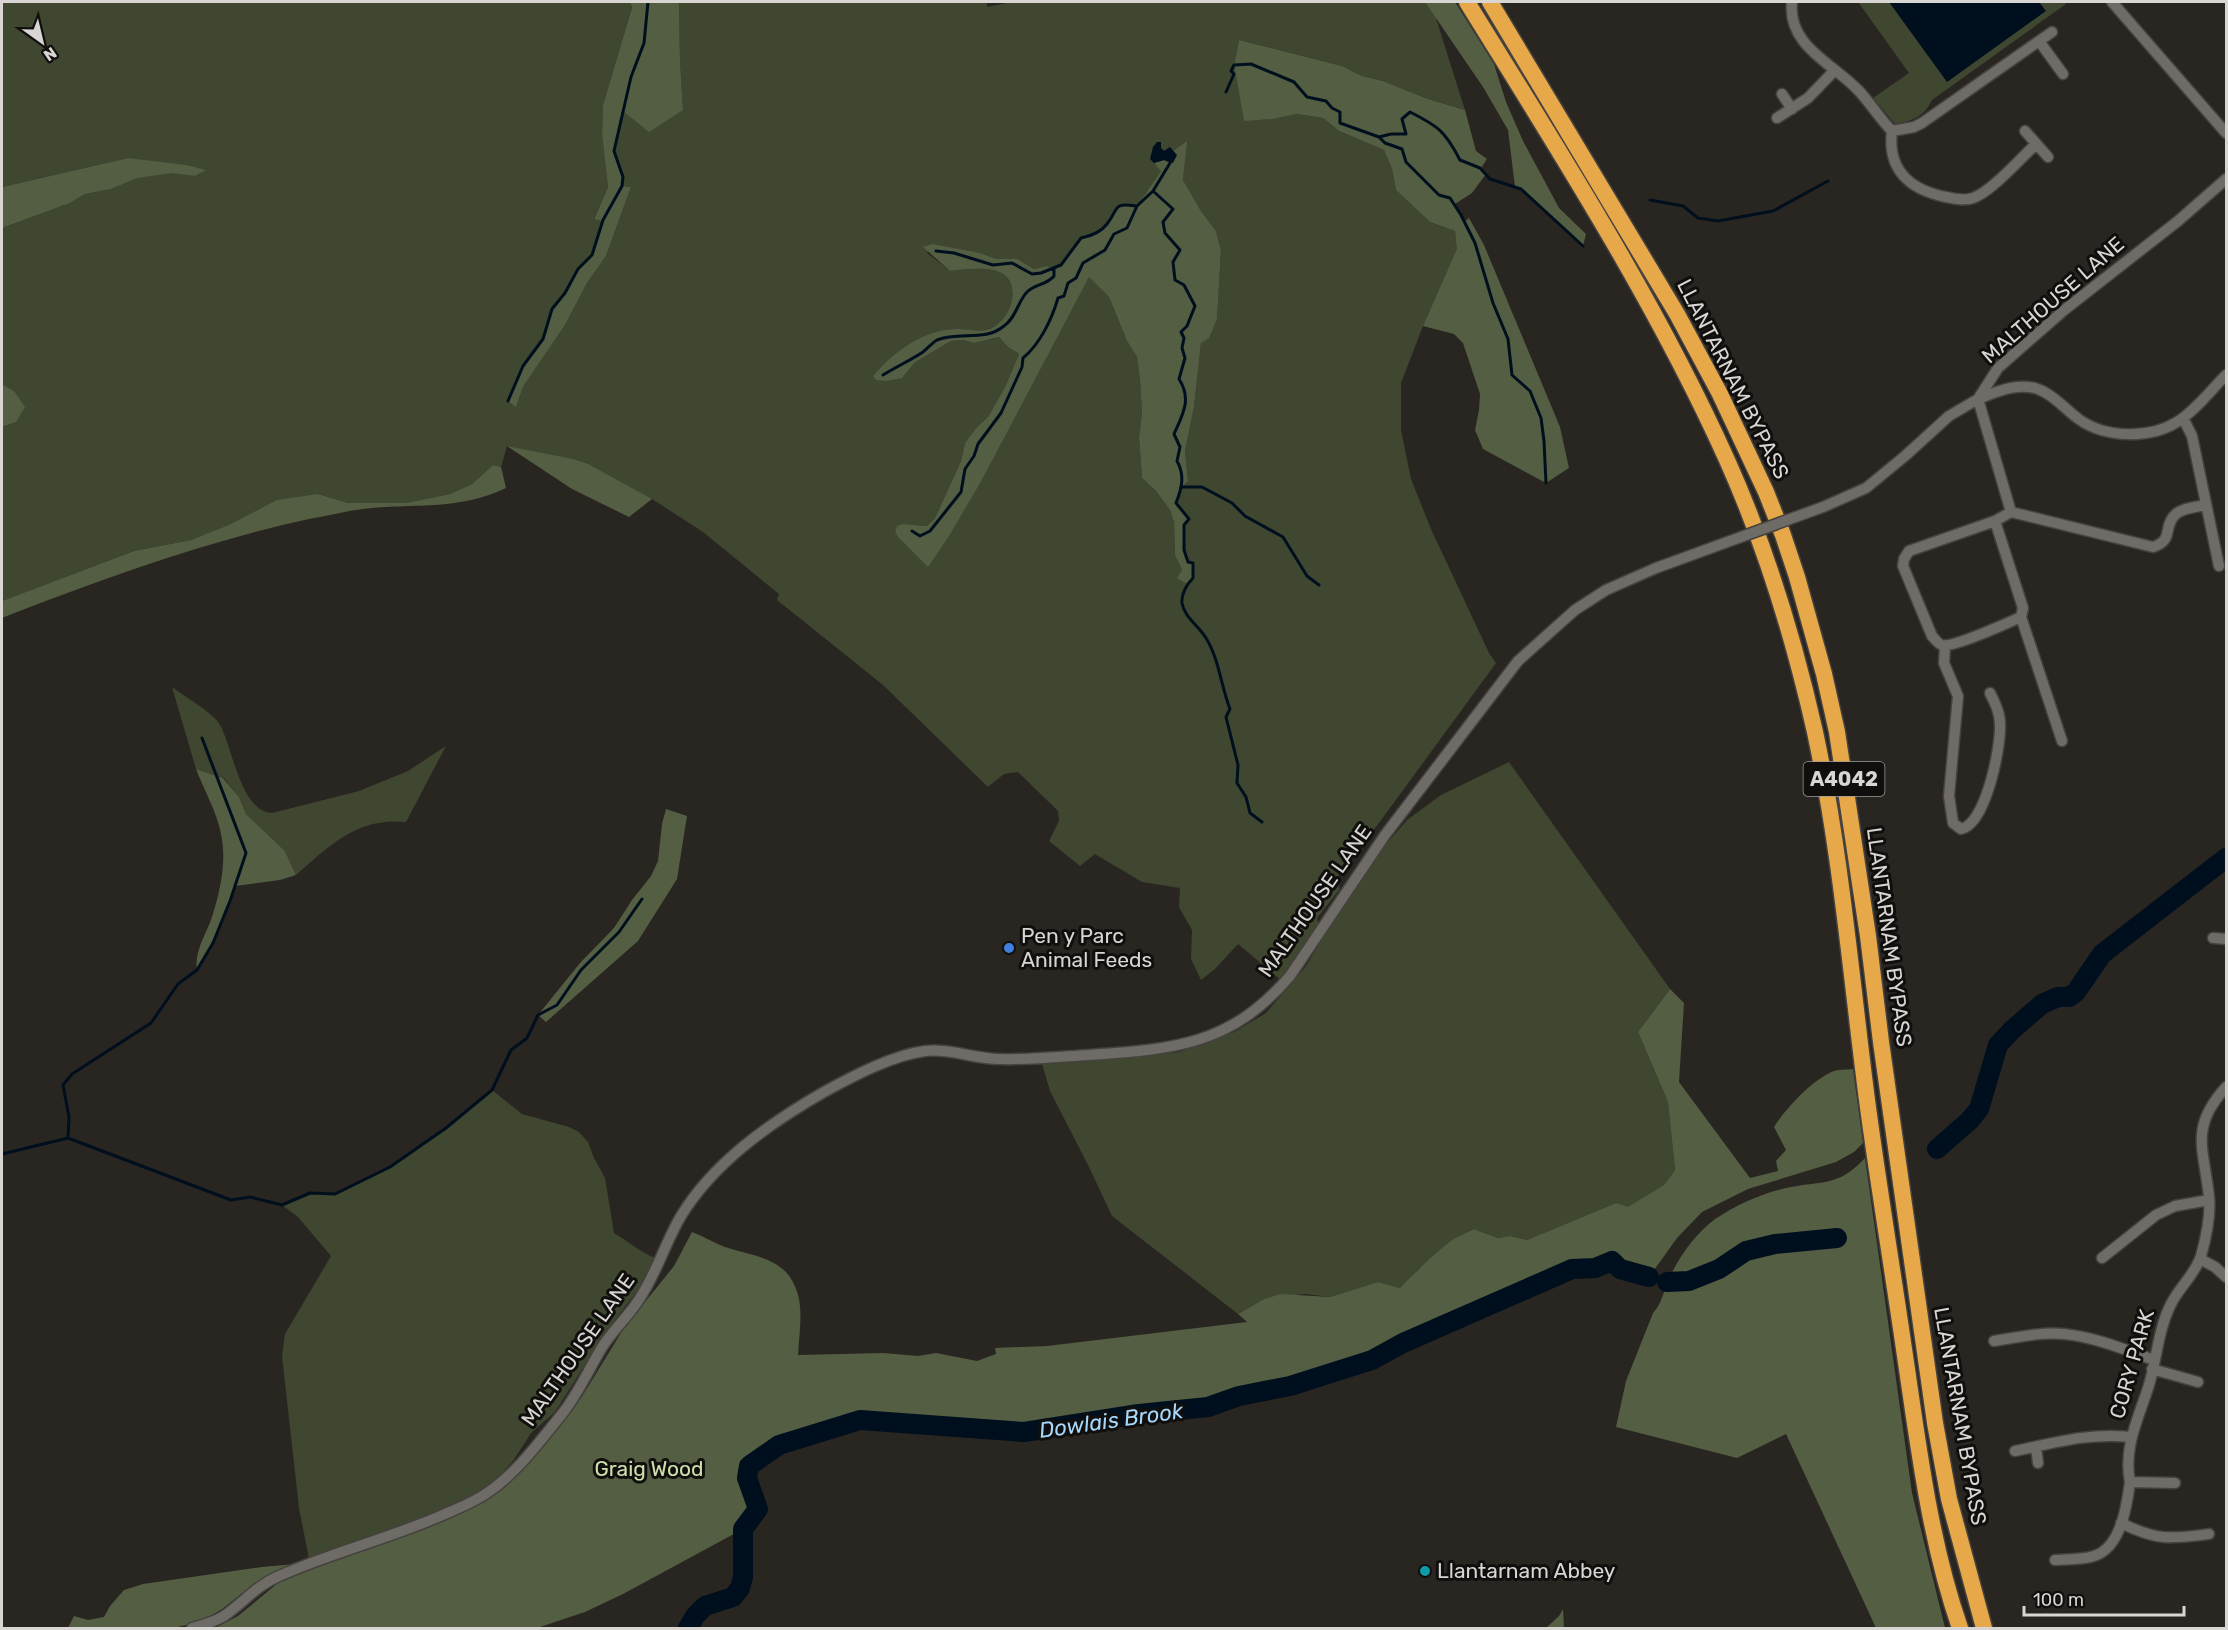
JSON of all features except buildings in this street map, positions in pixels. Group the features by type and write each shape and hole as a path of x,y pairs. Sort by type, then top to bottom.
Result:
{"highway":[{"name":"LLANTARNAM BYPASS","path":"1467,2 1563,159 1672,347 1700,402 1743,499 1765,556 1792,639 1816,736 1831,823 1868,1101 1916,1427 1943,1569 1960,1629"},
{"name":"LLANTARNAM BYPASS","path":"1490,2 1677,314 1720,394 1766,492 1784,535 1797,577 1822,663 1837,732 1868,936 1935,1424 1949,1499 1984,1629"}],"street":[{"path":"1792,2 1793,22 1800,36 1811,50 1859,92 1892,131 1891,156 1899,170 1911,183 1932,194 1961,200 1971,199 1978,196 2036,144"},
{"path":"2112,2 2226,133"},
{"path":"1892,131 1914,127 1922,123 2052,32"},
{"path":"2039,40 2063,75"},
{"path":"1777,118 1808,98 1834,70"},
{"path":"1782,94 1792,109"},
{"path":"2025,131 2048,157"},
{"name":"MALTHOUSE LANE","path":"192,1629 220,1618 275,1577 422,1524 471,1503 503,1481 565,1411 602,1347 638,1302 681,1216 699,1190 747,1143 824,1092 894,1059 912,1053 930,1050 995,1059 1025,1059 1177,1047 1226,1029 1246,1018 1278,990 1290,976 1385,835 1518,661 1575,610 1606,590 1656,568 1823,507 1866,488 1949,416 1978,399 1998,368 2063,311 2226,179"},
{"path":"2012,512 1978,399 2014,388 2026,387 2040,390 2083,422 2108,432 2146,433 2157,431 2183,418 2226,375"},
{"path":"2183,418 2192,436 2219,566"},
{"path":"2021,617 1957,643 1940,645 1932,636 1903,566 1904,559 1909,551 1995,521 2012,512 2153,547 2168,536 2171,521 2176,513 2206,505"},
{"path":"1995,521 2023,608 2021,617 2062,741"},
{"path":"1945,646 1944,663 1958,696 1949,796 1953,823 1961,829 1967,828 1973,821 1984,800 1995,769 2000,722 1990,693"},
{"path":"2213,938 2226,939"},
{"name":"CORY PARK","path":"2055,1560 2094,1556 2105,1550 2121,1523 2130,1482 2127,1466 2131,1437 2150,1383 2162,1322 2171,1302 2200,1259 2207,1232 2209,1200 2201,1143 2202,1128 2206,1113 2226,1087"},
{"path":"2102,1258 2156,1215 2175,1206 2209,1200"},
{"path":"2200,1259 2215,1267 2226,1277"},
{"path":"1995,1341 2038,1334 2065,1334 2111,1345 2153,1365 2198,1382"},
{"path":"2015,1451 2086,1436 2131,1437"},
{"path":"2036,1447 2038,1463"},
{"path":"2130,1482 2175,1483"},
{"path":"2121,1523 2159,1538 2209,1534"}],"green space":[{"path":"2,2 630,2 632,6 603,105 602,135 608,187 594,218 603,220 592,255 578,269 565,293 552,309 543,339 523,366 516,406 523,387 565,325 587,283 606,256 631,187 622,186 623,177 614,151 624,111 683,110 679,2 987,2 987,7 1011,2 1425,2 1435,15 1465,110 1428,99 1383,81 1362,76 1342,66 1239,40 1234,65 1244,120 1273,119 1297,114 1323,118 1339,131 1384,150 1392,169 1396,190 1430,222 1455,231 1458,249 1423,326 1401,383 1401,430 1411,479 1431,529 1489,653 1496,663 1336,879 1340,889 1317,918 1319,927 1282,981 1238,944 1215,969 1201,980 1191,959 1192,930 1179,907 1180,888 1142,882 1095,854 1080,866 1049,841 1059,821 1058,811 1018,772 1004,774 988,787 883,685 777,600 779,594 703,532 652,499 533,452 507,446 501,467 493,465 472,484 450,494 406,503 348,503 318,494 191,540 134,551 2,601 2,427 16,422 14,391 2,384 2,228 70,203 85,194 111,189 138,178 172,172 195,176 205,170 128,158 2,187","holes":["1186,142 1183,180 1216,231 1221,250 1217,319 1201,343 1194,407 1185,451 1188,481 1182,487 1176,503 1183,515 1188,561 1182,570 1175,555 1174,522 1170,510 1156,491 1142,478 1139,437 1142,412 1137,357 1127,341 1109,297 1089,276 983,478 922,558 904,543 895,531 903,524 927,526 935,518 961,461 965,443 988,417 1005,387 1019,354 999,337 974,343 963,340 951,341 914,363 873,376 901,350 923,337 947,330 991,328 1001,321 1010,307 1012,287 1001,273 982,269 950,271 926,252 980,253 997,259 1018,259 1034,269 1047,266 1054,269 1061,265 1081,238 1093,235 1107,224 1116,207 1123,204 1137,206 1162,170 1154,163 1161,148 1164,151 1173,151"]},
{"path":"630,2 679,2 683,110 649,132 623,111 614,151 623,177 622,186 631,187 606,256 587,283 565,325 523,387 516,407 508,401 523,366 543,339 552,309 565,293 578,269 592,255 603,221 594,219 608,187 602,135 603,105 632,7"},
{"path":"1425,2 1455,2 1494,64 1506,102 1523,141 1559,208 1586,234 1583,246 1521,189 1515,187 1508,130 1483,87"},
{"path":"1858,2 2065,2 2066,4 1932,100 1921,114 1912,120 1895,124 1873,98 1909,73"},
{"path":"1239,40 1342,66 1362,76 1383,81 1428,99 1465,110 1476,151 1487,159 1481,168 1486,174 1472,193 1455,204 1464,222 1469,218 1484,245 1560,427 1569,468 1546,483 1483,449 1475,430 1480,394 1463,343 1454,334 1423,326 1457,249 1455,231 1430,222 1396,190 1392,169 1384,150 1339,131 1323,118 1297,114 1273,119 1244,121 1234,65"},
{"path":"1187,141 1183,180 1216,231 1221,250 1217,319 1209,338 1201,343 1194,407 1185,451 1188,481 1182,487 1177,503 1189,519 1184,525 1184,550 1188,561 1193,563 1193,578 1187,584 1177,578 1182,570 1175,555 1174,522 1170,510 1156,491 1142,478 1139,437 1142,412 1137,357 1127,341 1109,297 1089,277 983,478 928,567 898,537 895,531 897,526 903,524 927,526 935,518 961,461 965,443 988,417 1005,387 1019,354 999,337 974,343 963,340 951,341 914,363 902,378 876,380 873,376 881,367 900,350 922,337 946,330 991,328 1001,321 1010,307 1012,287 1001,273 982,269 950,271 923,247 932,244 980,253 997,259 1018,259 1034,269 1047,266 1054,269 1061,265 1081,238 1093,235 1107,224 1116,207 1123,204 1137,206 1161,171 1154,163 1164,160 1170,163 1173,151"},
{"path":"128,158 186,165 206,170 195,176 172,173 138,178 111,189 85,194 70,203 2,228 2,187"},
{"path":"2,384 14,391 25,407 16,422 2,427"},
{"path":"507,446 588,464 652,499 629,517 572,489"},
{"path":"493,465 501,467 506,488 488,495 453,503 356,510 270,528 154,562 2,618 2,601 134,551 191,540 229,525 277,500 318,494 348,503 406,503 450,494 472,484"},
{"path":"172,687 205,710 220,725 239,777 252,802 261,810 272,813 359,791 408,771 446,746 406,822 373,824 346,835 296,875 285,851 246,814 239,797 224,778 196,769"},
{"path":"1509,762 1670,989 1638,1032 1668,1102 1675,1170 1664,1185 1628,1208 1616,1203 1527,1240 1510,1236 1498,1238 1472,1229 1464,1236 1454,1239 1418,1269 1400,1288 1378,1282 1330,1297 1305,1294 1264,1299 1238,1314 1112,1216 1050,1091 1042,1064 1179,1052 1234,1032 1266,1013 1306,966 1346,899 1380,851 1407,820 1441,795"},
{"path":"196,769 223,778 239,797 246,814 285,851 296,875 280,880 235,886 213,943 197,970 197,956 218,897 222,876 223,845 217,818"},
{"path":"666,809 687,816 677,879 638,941 546,1022 538,1015 580,963 614,928 651,876 658,861"},
{"name":"Graig Wood","path":"1670,989 1684,1003 1679,1082 1750,1178 1778,1171 1776,1161 1786,1150 1774,1127 1785,1111 1817,1080 1834,1071 1853,1069 1863,1143 1854,1152 1836,1162 1748,1189 1702,1212 1677,1238 1649,1277 1620,1269 1612,1261 1595,1268 1572,1269 1403,1343 1372,1360 1290,1386 1240,1396 1208,1407 1139,1414 1024,1432 860,1420 779,1445 749,1466 747,1478 758,1509 743,1529 623,1594 585,1612 537,1628 215,1628 238,1616 278,1583 321,1565 417,1532 452,1517 493,1495 514,1477 581,1398 624,1328 674,1266 692,1232 725,1247 769,1260 787,1273 798,1295 800,1309 798,1355 883,1353 918,1356 936,1353 977,1361 996,1354 995,1348 1047,1346 1247,1322 1238,1314 1264,1299 1281,1294 1330,1297 1378,1282 1400,1288 1445,1245 1473,1229 1498,1238 1510,1236 1527,1240 1616,1203 1628,1207 1664,1185 1675,1170 1668,1102 1638,1032"},
{"path":"492,1090 522,1114 579,1132 588,1142 605,1178 614,1233 655,1258 638,1290 607,1330 555,1412 531,1433 513,1461 497,1479 480,1491 429,1516 309,1559 299,1508 282,1356 285,1334 331,1256 298,1217 282,1205 310,1193 335,1194 390,1167 446,1128"},
{"path":"1865,1158 1912,1493 1945,1628 1876,1628 1786,1434 1737,1458 1616,1427 1626,1381 1653,1313 1677,1264 1701,1232 1715,1219 1749,1200 1777,1190 1837,1179 1855,1168"},
{"path":"295,1564 254,1584 222,1609 200,1622 173,1628 68,1628 74,1616 88,1620 104,1617 124,1590 143,1584"},
{"path":"1563,1609 1564,1628 1546,1628 1559,1616"}],"water":[{"path":"1889,2 2039,2 2046,11 1947,82"},
{"path":"1157,142 1161,142 1161,148 1164,151 1170,147 1177,155 1173,163 1164,160 1154,163 1150,159"}],"waterway":[{"path":"508,401 523,366 543,339 552,309 565,293 578,269 592,255 603,220 622,186 623,177 614,151 631,77 644,43 648,2"},
{"path":"1226,92 1234,74 1231,71 1234,65 1251,64 1294,82 1307,97 1326,101 1340,112 1340,123 1379,137 1406,134 1402,119 1410,112 1440,130 1460,160 1480,168 1490,179 1521,189 1583,246"},
{"path":"1379,137 1385,143 1402,149 1406,162 1439,195 1450,198 1475,243 1493,303 1508,339 1512,375 1530,391 1541,418 1546,483"},
{"path":"912,531 920,536 930,531 961,492 965,469 974,456 978,444 1001,413 1022,367 1023,358 1045,331 1058,298 1064,296 1068,283 1076,278 1083,263 1105,250 1114,234 1127,228 1137,206 1153,191 1170,163"},
{"path":"1650,200 1683,206 1698,218 1718,221 1773,211 1828,181"},
{"path":"1153,191 1173,209 1163,222 1165,233 1180,250 1173,262 1175,280 1184,285 1195,306 1187,326 1181,332 1184,338 1182,348 1185,358 1179,379 1186,400 1174,434 1180,447 1177,461 1182,476 1176,503 1189,519 1184,525 1184,550 1188,562 1193,563 1193,578 1185,589 1182,603 1186,613 1206,638 1214,655 1230,709 1226,717 1238,765 1237,783 1246,797 1250,813 1262,822"},
{"path":"936,251 954,253 993,265 1012,263 1032,274 1041,273 1061,265 1081,238 1102,229 1119,206 1136,206"},
{"path":"883,375 923,352 937,340 997,331 1008,323 1027,292 1054,276 1054,269"},
{"path":"1182,487 1202,487 1232,503 1245,516 1283,537 1307,576 1319,585"},
{"path":"2,1154 68,1138 69,1117 63,1085 72,1074 151,1023 178,984 197,970 213,943 246,853 202,738"},
{"name":"Dowlais Brook","path":"1937,1149 1979,1109 1998,1045 2012,1030 2042,1004 2058,997 2069,997 2076,992 2102,954 2226,858"},
{"path":"68,1138 231,1200 250,1197 282,1205 310,1193 335,1194 390,1167 446,1128 492,1090 511,1050 527,1038 538,1015 557,1005 581,970 619,932 642,899"},
{"name":"Dowlais Brook","path":"1667,1282 1689,1281 1719,1269 1746,1251 1775,1244 1837,1238"},
{"name":"Dowlais Brook","path":"688,1628 705,1606 733,1597 740,1588 743,1577 743,1529 758,1509 747,1478 749,1466 779,1445 860,1420 1024,1432 1139,1414 1208,1407 1239,1396 1290,1386 1372,1360 1403,1343 1572,1269 1595,1268 1612,1261 1620,1269 1649,1277"}],"place":[{"name":"Pen y Parc Animal Feeds","path":"1009,948"},
{"name":"Llantarnam Abbey","path":"1425,1571"}]}
